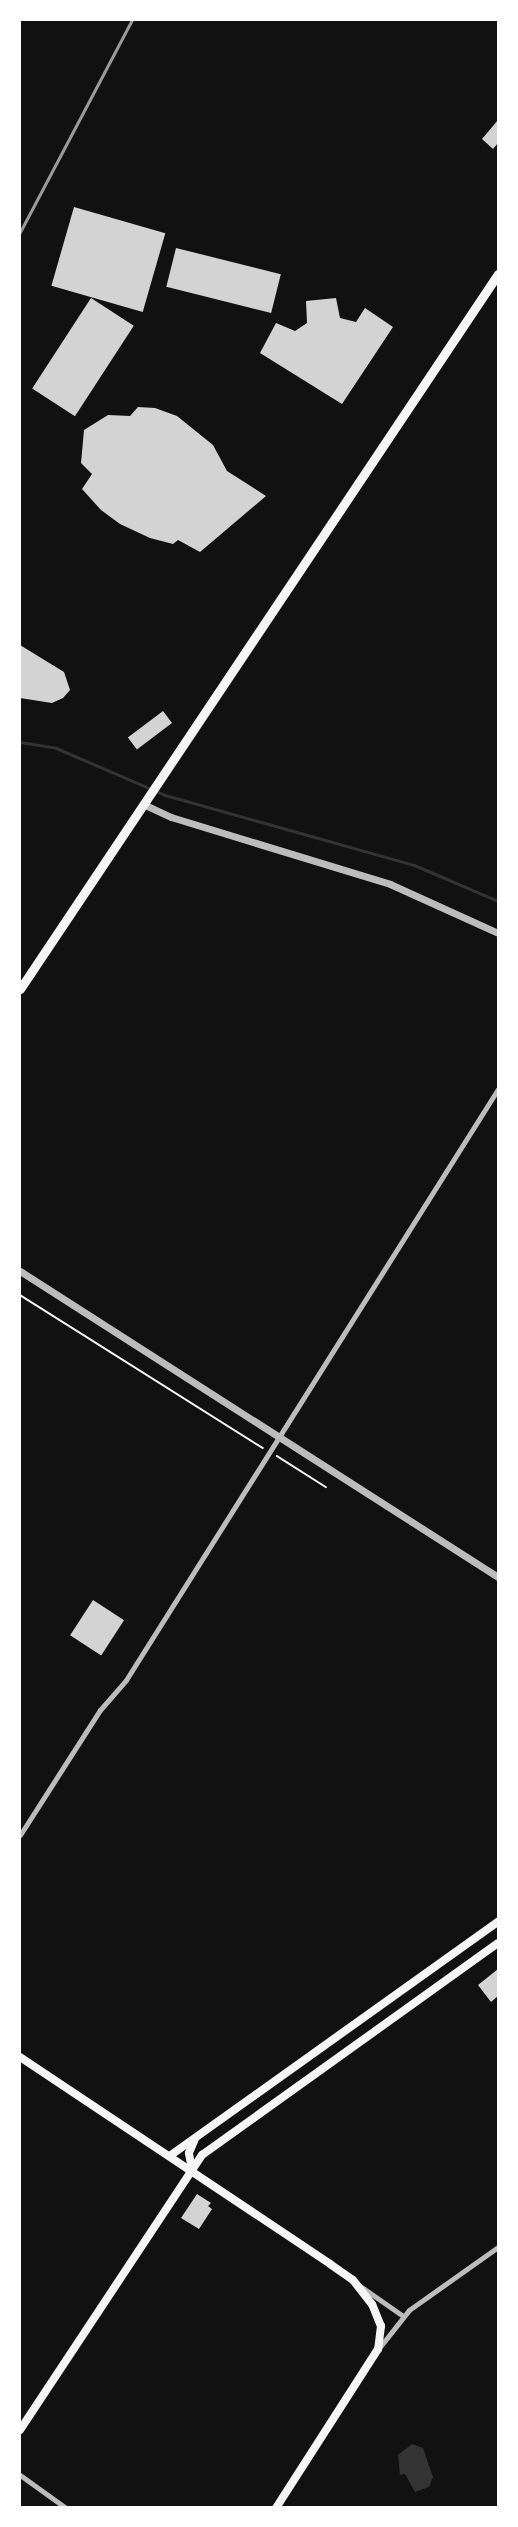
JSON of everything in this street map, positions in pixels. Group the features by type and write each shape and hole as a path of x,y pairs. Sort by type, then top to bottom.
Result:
{"main road":[{"path":"20,989 498,274"},
{"path":"171,2155 498,1922"},
{"path":"20,2430 202,2155 498,1943"},
{"path":"20,2057 192,2169 353,2280 378,2316 378,2349 276,2508"},
{"path":"192,2169 189,2153 198,2136"}],"street":[{"path":"143,804 171,817 390,884 498,933"},
{"path":"20,1835 100,1710 126,1680 498,1089"},
{"path":"20,1271 219,1395 278,1437 498,1577"},
{"path":"378,2349 403,2316 498,2248"},
{"path":"353,2280 403,2316"},
{"path":"20,2475 66,2508"}],"path":[{"path":"20,1295 326,1487"}],"shaded area":[{"path":"412,2444 423,2448 433,2477 429,2487 415,2492 405,2474 400,2475 398,2455"}],"building":[{"path":"498,120 498,143 493,149 482,139"},
{"path":"74,207 165,233 143,312 51,286"},
{"path":"176,248 281,274 271,313 166,287"},
{"path":"91,298 134,326 75,416 32,389"},
{"path":"336,298 340,318 356,322 365,308 393,327 342,404 260,353 276,323 295,331 307,323 306,301"},
{"path":"138,407 155,408 177,416 213,445 227,471 266,496 200,552 178,540 173,544 150,538 120,524 101,510 82,489 92,474 81,463 84,430 108,415 130,416"},
{"path":"20,645 64,672 70,690 63,698 52,703 20,698"},
{"path":"163,711 172,723 137,749 128,737"},
{"path":"93,1600 124,1620 101,1655 70,1635"},
{"path":"498,1969 498,1996 491,2002 478,1985"},
{"path":"197,2194 211,2203 208,2206 212,2209 199,2229 181,2218"}],"waterway":[{"path":"20,742 56,748 165,795 414,865 498,901"}],"railway":[{"path":"20,232 132,20"}]}
